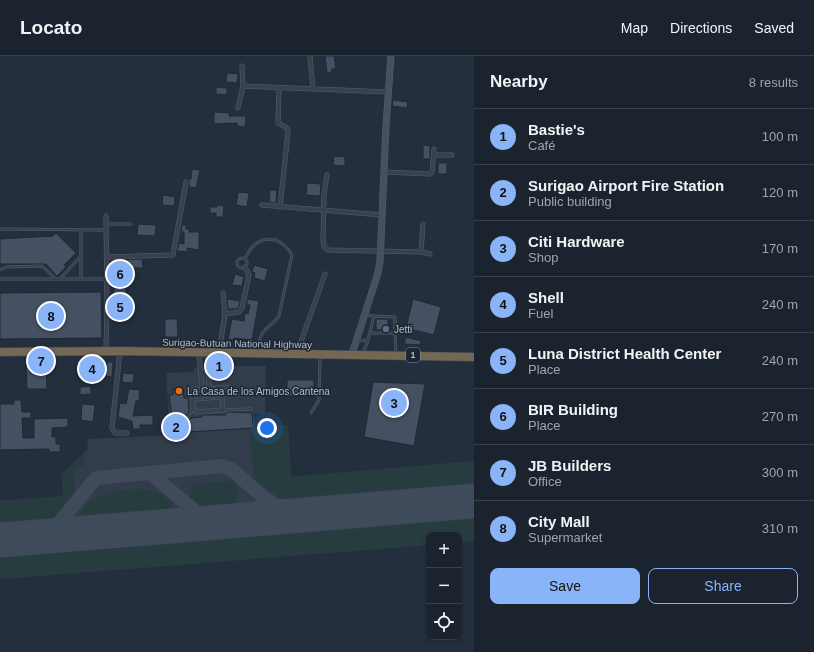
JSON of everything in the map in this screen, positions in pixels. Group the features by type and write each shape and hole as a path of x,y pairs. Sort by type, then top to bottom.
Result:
{"highway":[{"name":"Surigao-Butuan National Highway","path":"0,352 120,351 474,357"}],"street":[{"path":"310,56 313,89"},
{"path":"352,354 378,273 391,56"},
{"path":"238,108 243,86 242,66"},
{"path":"243,86 388,92"},
{"path":"279,88 278,123 287,128 288,132 280,207"},
{"path":"384,172 430,174 432,172 434,149"},
{"path":"434,155 452,155"},
{"path":"327,174 324,194 323,240 324,246 328,250 421,252 430,254"},
{"path":"106,257 173,255 186,182"},
{"path":"262,205 324,211 382,214"},
{"path":"106,216 106,351"},
{"path":"421,252 423,224"},
{"path":"225,314 236,313 242,308 249,275 245,268"},
{"path":"297,353 325,274"},
{"path":"219,353 225,314 223,293"},
{"path":"120,351 112,428 115,433 127,433"},
{"path":"203,352 209,388"},
{"path":"202,389 203,352"},
{"path":"209,388 221,388 223,410 197,412 193,409 192,391 209,388"}],"lane":[{"path":"106,224 130,224"},
{"path":"0,229 81,228 106,230"},
{"path":"81,228 81,279"},
{"path":"245,259 238,260 237,264 240,268 245,268 247,263 245,259 249,250 255,243 266,240 279,242 288,248 292,254 279,316 276,322 265,330 260,337 258,353"},
{"path":"60,279 81,256"},
{"path":"0,270 6,267 42,266 56,279"},
{"path":"0,279 106,279"},
{"path":"364,315 395,318 396,355"},
{"path":"362,354 371,333 374,316"},
{"path":"371,333 395,333"},
{"path":"356,341 368,340"},
{"path":"311,413 319,400 320,354"},
{"path":"221,388 231,387"},
{"path":"192,400 222,398"},
{"path":"186,434 186,421 193,409"},
{"path":"223,410 251,409"}],"shaded area":[{"path":"233,366 266,366 265,413 254,414 255,427 288,425 291,477 474,461 474,541 462,542 462,532 426,532 426,545 0,579 0,501 63,496 62,475 88,449 87,439 170,435 166,373 194,372 194,368 214,367 214,375 225,374 226,370 233,370"}],"green space":[{"path":"288,425 291,477 474,461 474,483 307,497 307,502 298,503 297,499 283,500 254,479 250,434 255,427"},
{"path":"84,453 85,466 73,467 75,494 50,523 0,527 0,501 63,496 62,475"},
{"path":"233,481 236,483 239,492 238,498 234,504 201,507 190,497 190,489 193,484"},
{"path":"140,489 149,490 163,495 173,505 173,509 138,512 138,516 88,520 83,517 82,511 87,504 94,499 116,491"},
{"path":"474,518 474,541 462,542 462,532 426,532 426,545 0,579 0,555 140,543 141,547 243,538 243,532 310,527 311,532"}],"building":[{"path":"325,56 334,56 336,69 332,69 332,72 327,73"},
{"path":"227,73 238,74 237,83 226,82"},
{"path":"216,87 227,88 227,95 216,94"},
{"path":"393,100 408,102 407,108 392,106"},
{"path":"214,112 230,113 229,116 246,116 245,127 237,126 237,123 214,124"},
{"path":"423,145 430,146 430,159 423,159"},
{"path":"334,156 345,157 345,166 333,165"},
{"path":"438,163 447,163 447,174 438,174"},
{"path":"192,169 200,170 196,188 189,187 188,179 191,179"},
{"path":"307,183 321,184 320,196 306,195"},
{"path":"270,190 277,190 276,203 269,202"},
{"path":"238,192 249,193 247,207 236,205"},
{"path":"163,195 175,197 174,206 162,205"},
{"path":"217,205 224,206 223,217 216,217 216,213 210,213 210,207 217,207"},
{"path":"138,224 156,225 155,236 137,235"},
{"path":"182,225 186,225 186,229 189,229 189,232 199,232 199,250 187,248 187,252 177,251 179,243 184,244 184,232 181,232"},
{"path":"56,233 76,253 64,265 66,267 57,276 46,264 0,264 0,239 53,236"},
{"path":"142,259 143,268 126,268 126,314 117,314 117,309 114,309 114,260"},
{"path":"254,265 268,269 265,281 254,278 255,273 252,272"},
{"path":"235,274 244,277 242,286 232,285"},
{"path":"101,292 102,338 0,339 0,293"},
{"path":"227,299 240,301 239,307 236,309 228,309"},
{"path":"247,299 259,301 252,340 234,338 234,340 228,339 232,319 244,321 245,313 248,314 250,305 247,305"},
{"path":"413,299 441,307 434,335 406,328"},
{"path":"165,319 177,319 178,337 165,337"},
{"path":"376,319 388,319 388,330 376,330"},
{"path":"406,337 421,341 420,345 404,344"},
{"path":"107,362 113,362 112,377 106,376"},
{"path":"225,364 226,374 214,375 214,365"},
{"path":"26,366 46,366 47,389 27,389"},
{"path":"123,373 134,374 133,383 122,382"},
{"path":"287,380 314,380 314,396 287,396"},
{"path":"373,382 425,384 414,446 364,437"},
{"path":"91,386 91,394 80,395 80,387"},
{"path":"183,388 184,398 188,398 189,411 184,421 184,434 170,435 169,417 172,417 169,395 173,395 173,389"},
{"path":"129,389 140,390 139,401 136,401 133,416 153,415 153,425 140,425 140,429 133,429 132,421 118,417 120,403 126,404"},
{"path":"14,400 21,400 22,412 31,412 31,418 22,418 23,438 34,438 34,419 68,418 68,427 52,428 52,437 56,437 56,444 60,444 60,452 49,452 49,449 0,450 0,404 14,404"},
{"path":"82,404 95,405 93,422 81,420"},
{"path":"227,412 252,413 253,428 188,432 188,422 191,418 202,417 202,415 226,415"}],"taxiway":[{"path":"48,536 96,478 222,466 231,469 269,502 297,515"},
{"path":"150,473 209,523"}],"runway":[{"path":"0,540 474,501"}],"place":[{"name":"BIR Building","path":"120,274"},
{"name":"Luna District Health Center","path":"120,307"},
{"name":"City Mall","path":"51,316"},
{"name":"Jetti","path":"386,329"},
{"name":"JB Builders","path":"41,361"},
{"name":"Bastie's","path":"219,366"},
{"name":"Shell","path":"92,369"},
{"name":"La Casa de los Amigos Cantena","path":"179,391"},
{"name":"Citi Hardware","path":"394,403"},
{"name":"Surigao Airport Fire Station","path":"176,427"}]}
